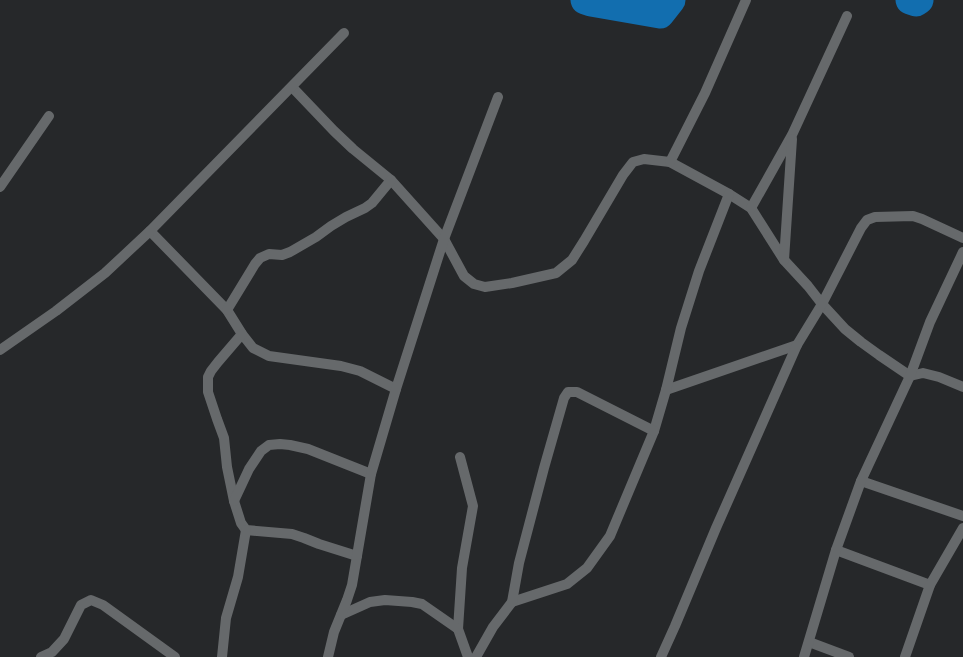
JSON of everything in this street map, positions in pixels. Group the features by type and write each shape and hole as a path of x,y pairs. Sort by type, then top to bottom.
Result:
{"street":[{"path":"670,162 705,93 746,0"},
{"path":"751,208 792,135 847,16"},
{"path":"0,350 56,311 106,273 344,33"},
{"path":"292,87 353,149 392,180 444,239 464,276 474,284 485,287 512,284 556,273 572,260 623,175 633,162 644,159 670,162 729,194 751,208 784,260 845,329 861,342 910,376 924,373 939,377 963,387"},
{"path":"328,657 334,632 352,585 371,474 396,390 444,239 498,97"},
{"path":"0,187 49,116"},
{"path":"784,260 792,135"},
{"path":"227,310 260,258 269,254 282,255 303,245 331,226 372,203 392,180"},
{"path":"512,602 567,584 587,568 610,536 654,432 681,328 699,271 729,194"},
{"path":"661,657 797,345 822,304 861,228 867,220 875,217 913,216 963,238"},
{"path":"150,230 227,310 253,348 269,356 341,366 360,371 396,390"},
{"path":"804,657 836,550 861,481 910,376 930,322 963,252"},
{"path":"222,657 226,618 238,577 246,530 241,523 234,501 227,467 224,438 208,392 208,377 218,362 242,334"},
{"path":"666,390 797,345"},
{"path":"476,657 493,627 512,602 519,563 544,468 564,398 568,392 577,392 654,432"},
{"path":"234,501 249,469 260,451 269,445 290,445 308,449 371,474"},
{"path":"460,457 473,506 462,568 458,629 468,657"},
{"path":"861,481 963,516"},
{"path":"905,657 930,585 963,528"},
{"path":"246,530 292,534 357,556"},
{"path":"836,550 930,585"},
{"path":"41,657 52,652 64,639 81,605 91,600 103,605 175,657"},
{"path":"341,615 370,602 385,600 412,602 422,604 458,629"},
{"path":"809,642 848,657"}],"waterway":[{"path":"585,0 660,14 671,0"},
{"path":"910,0 916,2 919,0"}]}
